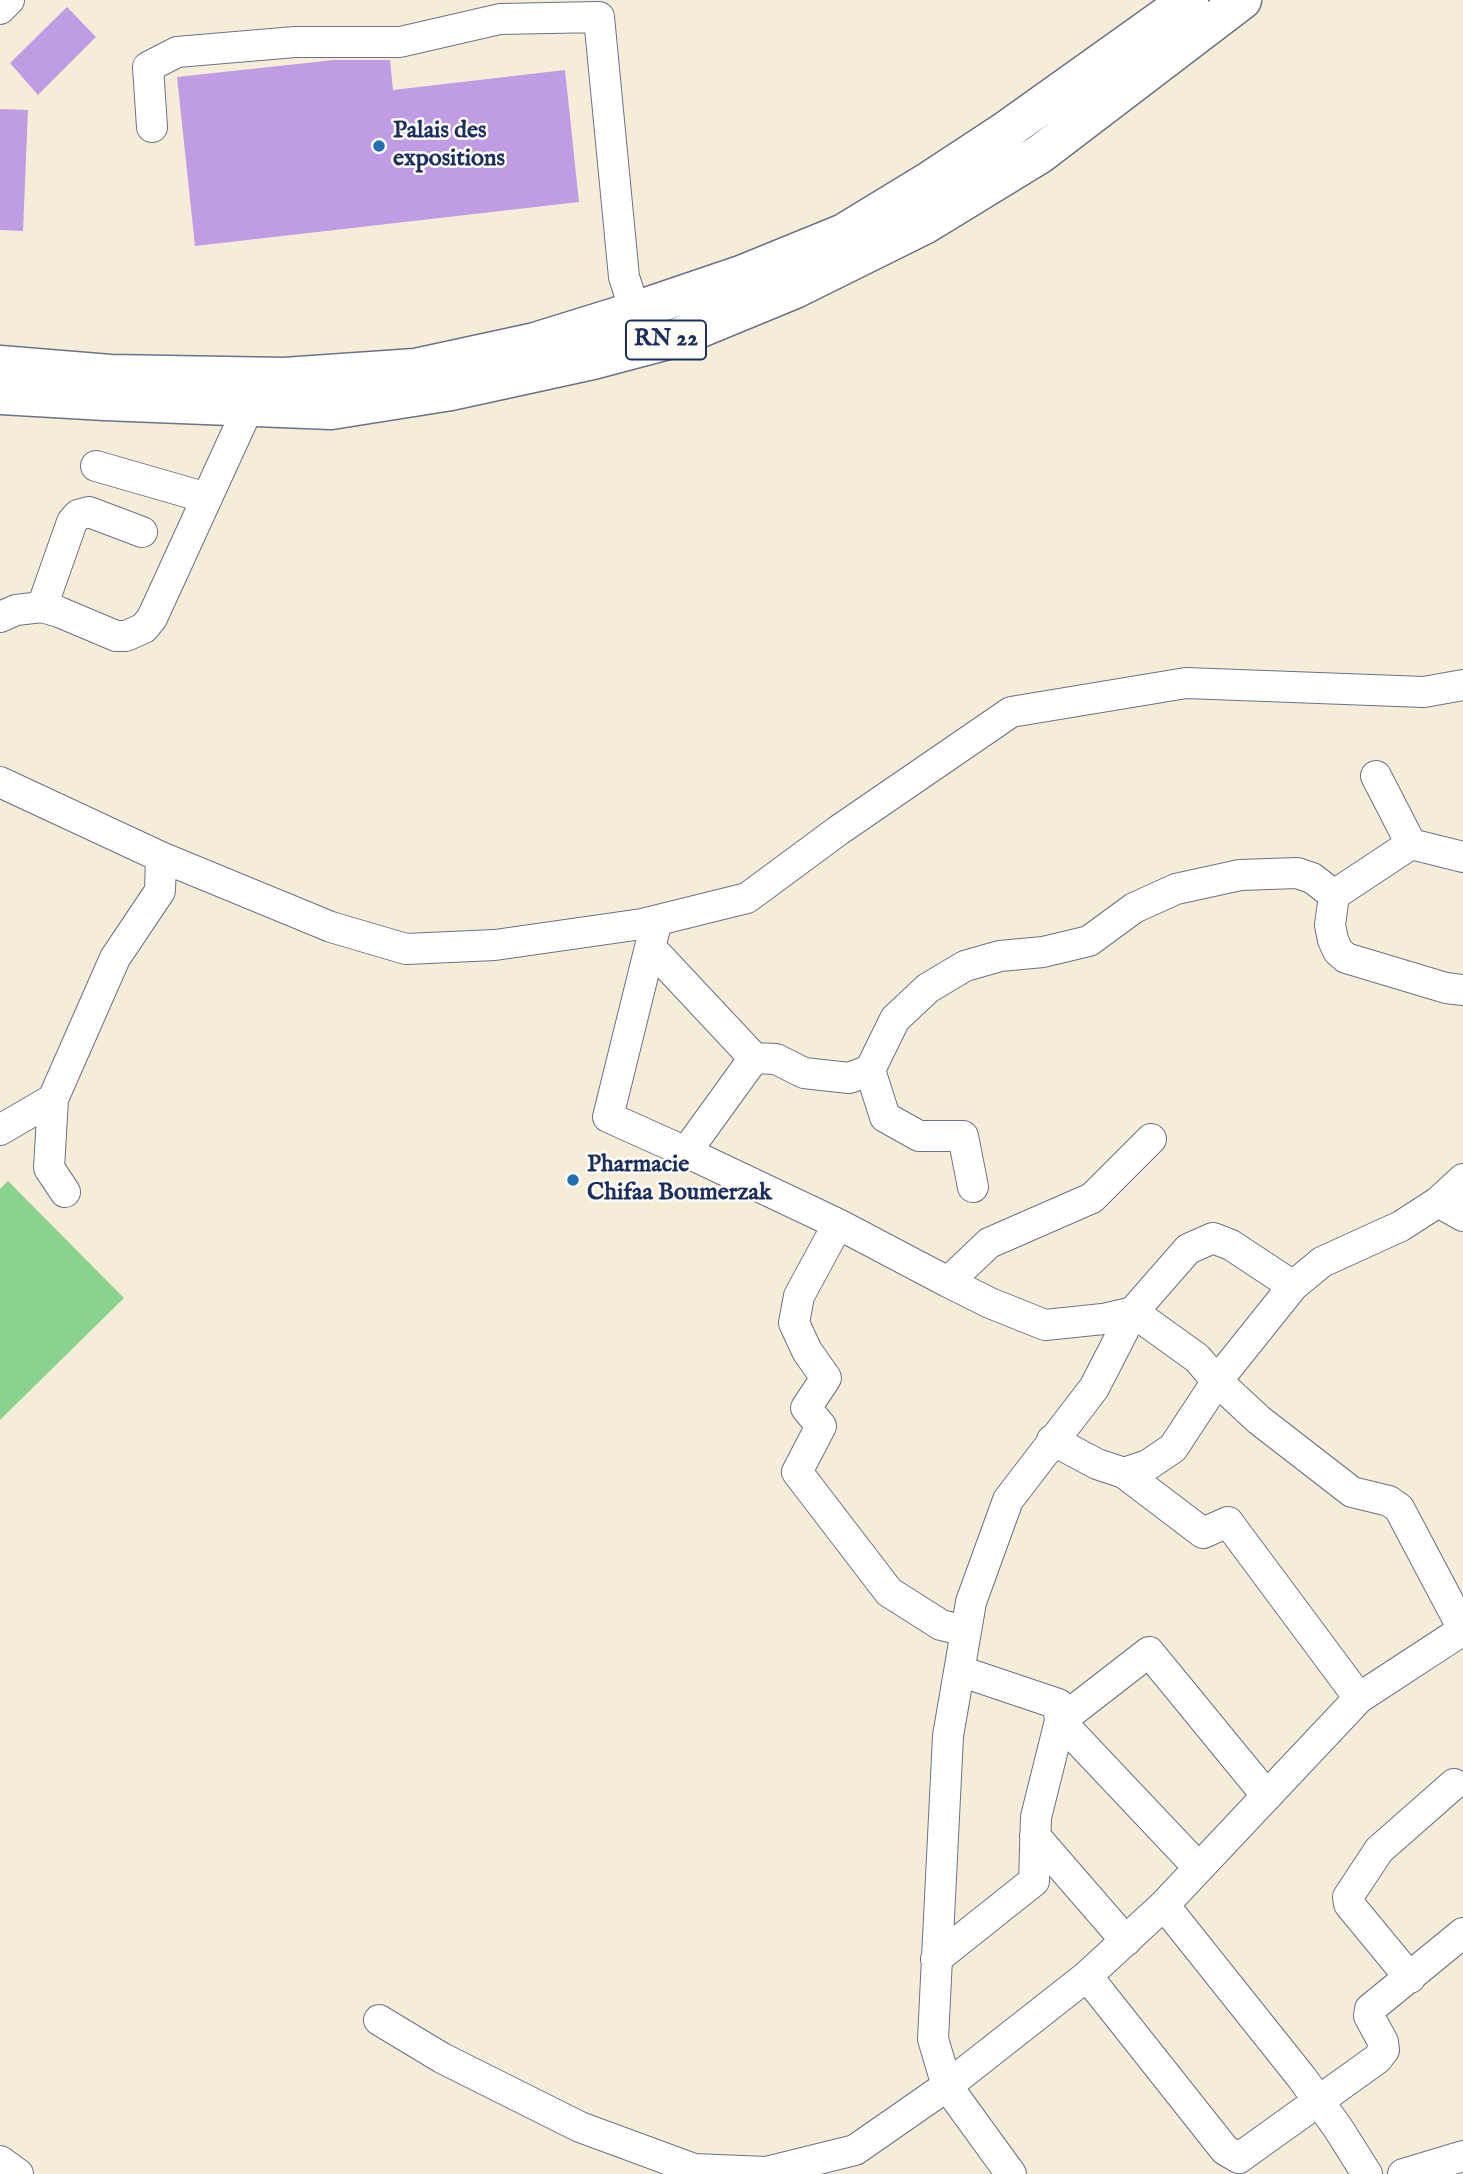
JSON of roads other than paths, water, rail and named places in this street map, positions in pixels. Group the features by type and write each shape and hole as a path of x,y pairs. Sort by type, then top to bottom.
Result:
{"highway":[{"name":"RN 22","path":"0,365 110,374 284,377 415,368 534,342 635,311 741,275 844,233 1004,132 1189,0"},
{"name":"RN 22","path":"0,395 331,410 502,380 676,338 795,289 924,225 1040,154 1242,0"}],"street":[{"path":"0,9 9,0"},
{"path":"152,127 148,67 177,52 295,42 400,42 500,19 599,17 624,276 635,311"},
{"path":"0,617 16,610 42,607 116,636 136,633 152,618 249,406"},
{"path":"96,466 207,498"},
{"path":"42,607 72,522 78,515 89,512 142,532"},
{"path":"0,782 161,857 331,927 406,950 495,945 653,934 747,898 839,830 1012,712 1186,684 1424,692 1463,685"},
{"path":"1376,776 1411,844"},
{"path":"1463,857 1411,844 1334,895 1330,925 1338,951 1346,958 1447,989 1463,990"},
{"path":"65,1192 49,1168 53,1099 115,958 160,891 161,857"},
{"path":"653,934 754,1058 776,1059 804,1073 849,1078 870,1070 895,1019 928,988 965,966 1000,956 1043,951 1089,941 1134,908 1176,889 1240,875 1297,873 1312,878 1334,895"},
{"path":"653,934 608,1117 838,1224 990,1303 1045,1325 1103,1320 1132,1312"},
{"path":"686,1152 754,1058"},
{"path":"870,1070 885,1117 919,1136 963,1136 973,1187"},
{"path":"0,1130 53,1099"},
{"path":"948,1282 989,1242 1092,1198 1151,1139"},
{"path":"1124,1473 1148,1465 1173,1448 1217,1381 1293,1286 1322,1262 1401,1226 1451,1209 1463,1179"},
{"path":"838,1224 799,1296 794,1323 807,1351 826,1378 806,1408 821,1426 797,1472 889,1592 941,1625 966,1631"},
{"path":"1011,2174 947,2086 933,2039 948,1737 971,1602 1008,1500 1094,1388 1132,1312 1188,1249 1213,1238 1231,1245 1293,1286"},
{"path":"379,2020 442,2058 580,2127 694,2169 766,2172 855,2150 947,2086 1087,1976 1164,1905 1359,1698 1463,1629 1399,1508 1389,1501 1352,1492 1259,1420 1217,1381 1197,1358 1132,1312"},
{"path":"1052,1440 1097,1464 1124,1473 1203,1533 1228,1522 1359,1698"},
{"path":"1059,1721 1149,1652 1267,1796"},
{"path":"936,1959 1034,1881 1036,1817 1059,1721 1058,1704 960,1671"},
{"path":"1059,1721 1198,1867"},
{"path":"1410,1978 1349,1904 1348,1897 1379,1850 1460,1786"},
{"path":"1035,1836 1126,1941"},
{"path":"1164,1905 1319,2102 1367,2174"},
{"path":"1087,1976 1233,2157 1239,2158 1377,2059 1384,2050 1383,2042 1368,2013 1370,2009 1463,1933"},
{"path":"1403,2174 1463,2156"},
{"path":"0,2161 18,2174"}],"place":[{"name":"Palais des expositions","path":"379,146"},
{"name":"Pharmacie Chifaa Boumerzak","path":"573,1180"}]}
